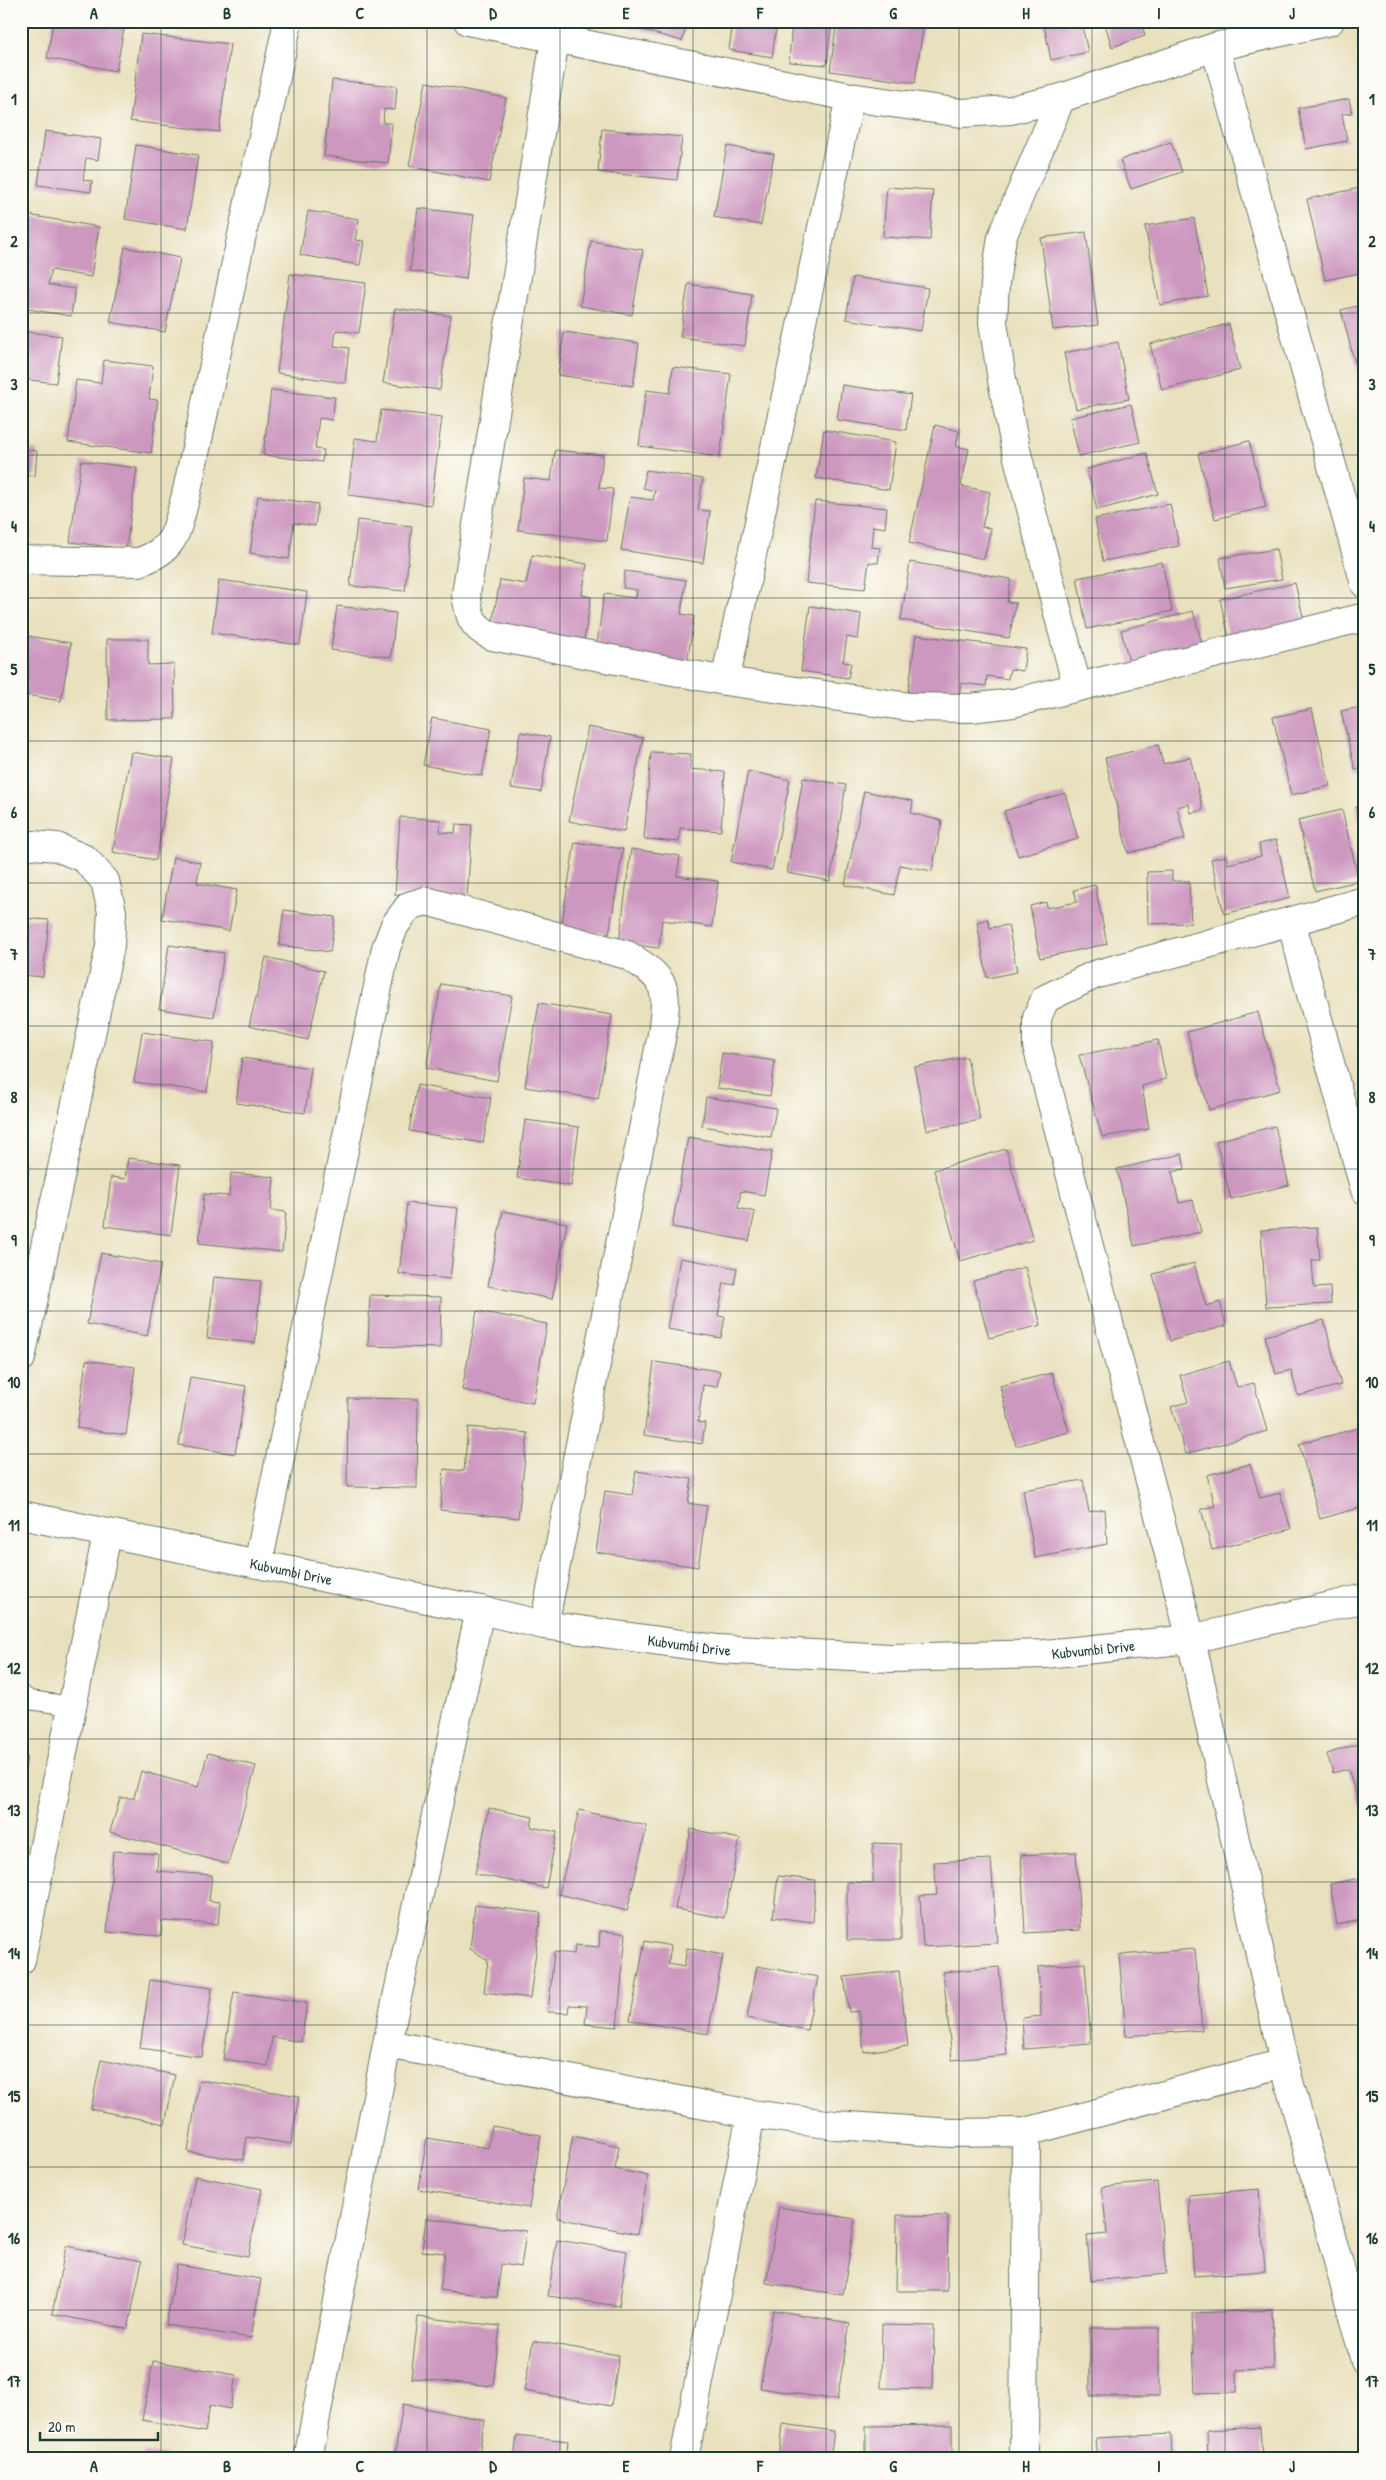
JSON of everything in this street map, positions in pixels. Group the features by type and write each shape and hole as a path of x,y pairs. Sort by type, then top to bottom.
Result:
{"street":[{"path":"21,560 139,562 157,556 172,541 186,495 288,21"},
{"path":"468,21 850,97 962,113 1011,110 1061,98 1215,48 1330,21"},
{"path":"555,39 466,594 468,613 478,630 492,636 725,682 910,707 953,708 1013,703 1365,618"},
{"path":"1215,48 1365,584"},
{"path":"725,682 850,97"},
{"path":"1061,98 1002,237 995,284 993,322 1015,446 1077,687"},
{"path":"21,844 57,848 86,860 106,881 112,912 110,946 21,1358"},
{"path":"258,1564 386,948 395,924 409,906 426,901 627,955 650,970 661,980 665,1006 660,1044 544,1625"},
{"path":"1365,901 1094,975 1045,999 1037,1018 1037,1046 1191,1639 1284,2063 1365,2360"},
{"path":"1291,920 1365,1190"},
{"name":"Kubvumbi Drive","path":"21,1515 480,1610 544,1625 718,1650 890,1658 1045,1654 1191,1639 1365,1598"},
{"path":"21,1960 107,1534"},
{"path":"308,2459 387,2044 480,1610"},
{"path":"387,2044 750,2114 835,2125 942,2132 1026,2132 1284,2063"},
{"path":"684,2459 750,2114"},
{"path":"1024,2459 1026,2132"}],"lane":[{"path":"21,1694 28,1700 72,1706"}],"building":[{"path":"53,21 125,23 116,71 47,58"},
{"path":"625,21 688,21 682,41 624,25"},
{"path":"733,21 777,21 772,57 729,50"},
{"path":"792,21 831,21 827,65 789,62"},
{"path":"837,21 900,21 915,24 917,21 924,21 915,83 830,71"},
{"path":"1043,21 1081,21 1088,52 1051,60"},
{"path":"1104,21 1141,21 1145,36 1112,47"},
{"path":"141,34 230,44 219,132 130,121"},
{"path":"332,80 397,86 395,110 384,109 383,123 392,123 388,163 324,156"},
{"path":"426,82 506,98 489,182 409,166"},
{"path":"1349,99 1352,113 1342,114 1347,141 1306,149 1298,108"},
{"path":"602,129 682,137 677,180 598,172"},
{"path":"45,131 101,139 98,160 86,158 83,180 92,181 91,192 38,185"},
{"path":"1171,142 1182,172 1131,189 1120,160"},
{"path":"136,145 198,155 187,229 125,219"},
{"path":"727,146 774,154 761,225 714,217"},
{"path":"887,187 933,190 930,240 883,237"},
{"path":"1365,187 1365,272 1325,280 1307,199"},
{"path":"418,208 474,215 466,279 410,271"},
{"path":"308,211 359,219 355,240 364,241 360,265 300,255"},
{"path":"22,214 99,227 91,277 51,270 48,285 75,289 71,316 21,308"},
{"path":"1194,218 1208,296 1160,305 1145,226"},
{"path":"1086,232 1098,325 1053,330 1041,238"},
{"path":"591,241 643,250 632,315 580,306"},
{"path":"125,247 180,258 165,332 110,322"},
{"path":"290,274 366,283 359,333 336,330 334,346 349,348 345,383 277,373"},
{"path":"853,277 928,288 921,331 846,319"},
{"path":"688,284 752,294 745,346 680,337"},
{"path":"1365,304 1365,370 1357,371 1341,310"},
{"path":"395,308 451,316 440,390 383,383"},
{"path":"1229,324 1240,370 1162,390 1150,344"},
{"path":"21,331 62,336 56,383 21,379"},
{"path":"564,332 639,343 633,386 558,375"},
{"path":"1118,342 1129,399 1076,409 1064,353"},
{"path":"104,360 153,366 149,399 158,400 151,453 68,442 76,380 101,383"},
{"path":"673,367 731,374 720,457 639,446 646,390 670,393"},
{"path":"842,385 911,395 906,430 837,420"},
{"path":"271,390 335,397 332,420 319,418 315,449 324,450 322,462 263,455"},
{"path":"1131,404 1140,442 1079,456 1070,418"},
{"path":"381,410 442,417 431,505 348,495 355,438 377,441"},
{"path":"1365,411 1365,432 1364,432 1360,412"},
{"path":"935,425 959,431 956,446 969,449 961,486 990,492 982,527 991,528 984,559 909,543"},
{"path":"824,430 896,442 889,490 816,478"},
{"path":"1249,441 1266,507 1215,519 1198,454"},
{"path":"21,449 37,451 35,476 21,475"},
{"path":"555,450 603,455 599,488 613,489 607,541 518,530 524,478 551,481"},
{"path":"1147,453 1158,494 1097,510 1087,469"},
{"path":"81,461 137,468 126,549 70,542"},
{"path":"646,470 703,479 698,510 710,511 703,563 621,550 630,497 653,500 655,491 643,488"},
{"path":"258,496 318,504 315,526 294,523 289,559 250,553"},
{"path":"21,498 28,498 27,509 21,509"},
{"path":"815,501 887,508 885,528 873,526 871,547 880,548 878,563 869,562 865,589 806,583"},
{"path":"1170,504 1179,546 1103,561 1095,519"},
{"path":"357,520 412,526 405,591 350,586"},
{"path":"1276,549 1282,579 1225,588 1220,558"},
{"path":"532,555 587,564 582,595 591,597 583,646 491,631 500,580 526,584"},
{"path":"910,562 1011,579 1007,602 1016,603 1009,638 901,620"},
{"path":"1162,562 1172,611 1087,629 1077,578"},
{"path":"625,571 686,580 681,614 694,616 687,665 596,651 604,594 636,598 637,590 623,588"},
{"path":"219,580 307,592 300,645 212,633"},
{"path":"1295,583 1305,625 1230,642 1220,599"},
{"path":"337,606 396,613 391,657 331,650"},
{"path":"810,606 861,614 858,639 847,637 843,662 851,663 848,678 801,671"},
{"path":"1193,611 1203,647 1130,666 1121,630"},
{"path":"21,635 71,643 61,701 21,694"},
{"path":"916,635 1026,649 1023,671 1010,669 1008,679 987,676 986,686 961,683 959,699 908,693"},
{"path":"107,639 148,639 148,665 174,664 175,719 108,720"},
{"path":"1365,706 1365,767 1355,769 1341,711"},
{"path":"1312,709 1330,786 1291,795 1273,717"},
{"path":"432,718 491,729 482,776 423,765"},
{"path":"588,727 643,738 624,832 569,821"},
{"path":"520,732 550,737 541,792 511,788"},
{"path":"1158,745 1163,764 1190,757 1203,810 1191,813 1189,804 1177,807 1185,839 1128,853 1105,758"},
{"path":"131,752 174,759 156,860 113,852"},
{"path":"651,752 691,754 690,769 725,772 721,831 680,828 679,842 644,839"},
{"path":"748,771 790,780 772,870 731,862"},
{"path":"803,778 846,785 830,881 787,873"},
{"path":"864,791 913,801 911,813 942,821 932,871 900,865 894,895 845,885"},
{"path":"1065,793 1078,839 1018,856 1004,811"},
{"path":"1365,804 1365,839 1364,839 1356,807"},
{"path":"1342,810 1359,881 1315,891 1298,820"},
{"path":"400,817 441,820 440,832 455,833 456,824 472,825 467,899 395,895"},
{"path":"1276,840 1290,898 1224,914 1211,859 1226,856 1228,864 1261,856 1259,844"},
{"path":"575,842 623,849 609,934 561,927"},
{"path":"631,849 680,856 677,876 718,881 712,927 662,920 659,948 619,943"},
{"path":"173,857 200,862 197,883 237,890 229,931 162,919"},
{"path":"1172,871 1172,881 1189,881 1191,923 1148,924 1147,872"},
{"path":"1095,885 1107,944 1040,958 1030,906 1046,902 1047,908 1077,902 1074,890"},
{"path":"284,910 335,917 330,952 279,945"},
{"path":"21,918 49,920 43,977 21,975"},
{"path":"988,919 990,928 1008,925 1017,972 987,978 977,922"},
{"path":"169,945 224,953 214,1017 159,1009"},
{"path":"266,957 324,971 308,1040 249,1026"},
{"path":"1365,983 1365,1013 1364,1013 1357,984"},
{"path":"441,984 512,996 497,1081 426,1068"},
{"path":"539,1003 612,1015 598,1099 525,1087"},
{"path":"1258,1012 1280,1090 1209,1110 1187,1032"},
{"path":"21,1026 25,1026 22,1042 21,1042"},
{"path":"142,1032 214,1042 207,1092 134,1082"},
{"path":"1158,1040 1166,1079 1142,1086 1149,1129 1102,1137 1079,1055"},
{"path":"722,1053 775,1061 770,1096 717,1088"},
{"path":"967,1057 980,1120 927,1130 914,1067"},
{"path":"242,1058 311,1068 305,1113 236,1103"},
{"path":"417,1085 491,1098 483,1143 409,1131"},
{"path":"706,1097 776,1108 771,1137 702,1126"},
{"path":"525,1120 579,1127 571,1186 517,1178"},
{"path":"1275,1126 1289,1185 1231,1199 1216,1141"},
{"path":"688,1137 772,1152 764,1195 741,1191 738,1208 755,1212 749,1241 672,1227"},
{"path":"1006,1149 1033,1240 960,1261 934,1170"},
{"path":"1182,1154 1185,1169 1172,1172 1179,1203 1193,1200 1201,1232 1134,1246 1117,1169"},
{"path":"128,1158 180,1165 171,1235 105,1226 111,1177 125,1179"},
{"path":"21,1160 24,1160 23,1174 21,1174"},
{"path":"231,1173 274,1177 271,1210 286,1212 282,1252 199,1243 204,1194 229,1196"},
{"path":"407,1203 458,1208 450,1279 399,1274"},
{"path":"503,1211 567,1223 552,1299 488,1286"},
{"path":"1317,1227 1320,1260 1312,1260 1314,1288 1330,1287 1331,1304 1266,1307 1261,1230"},
{"path":"101,1253 161,1264 147,1336 87,1324"},
{"path":"680,1258 737,1268 734,1285 724,1283 718,1316 725,1317 721,1338 667,1329"},
{"path":"1194,1263 1206,1306 1220,1302 1226,1326 1170,1341 1153,1274"},
{"path":"1025,1267 1041,1325 989,1338 973,1281"},
{"path":"214,1277 261,1281 255,1343 207,1338"},
{"path":"370,1295 441,1297 440,1348 368,1346"},
{"path":"477,1311 547,1324 533,1403 462,1390"},
{"path":"1324,1320 1341,1385 1298,1396 1291,1370 1276,1374 1265,1336"},
{"path":"86,1360 135,1367 126,1435 77,1428"},
{"path":"1229,1361 1237,1387 1254,1383 1267,1431 1186,1454 1171,1407 1188,1402 1180,1375"},
{"path":"654,1362 720,1371 717,1387 703,1385 698,1422 705,1423 702,1444 644,1435"},
{"path":"1052,1373 1069,1432 1016,1446 1000,1386"},
{"path":"190,1377 246,1386 235,1454 179,1445"},
{"path":"348,1398 418,1399 417,1488 347,1487"},
{"path":"1365,1426 1365,1506 1320,1519 1299,1444"},
{"path":"468,1427 528,1433 518,1518 440,1510 444,1469 464,1471"},
{"path":"1250,1464 1260,1498 1280,1493 1291,1529 1212,1550 1201,1509 1215,1506 1207,1475"},
{"path":"636,1471 692,1479 688,1503 707,1506 698,1567 596,1552 605,1491 632,1495"},
{"path":"1083,1480 1089,1512 1105,1509 1107,1544 1035,1558 1023,1490"},
{"path":"1361,1743 1365,1756 1365,1808 1361,1809 1348,1769 1333,1773 1327,1754"},
{"path":"21,1752 27,1756 22,1790 21,1790"},
{"path":"208,1753 256,1766 228,1864 110,1832 120,1798 134,1798 141,1771 198,1787"},
{"path":"489,1808 533,1817 531,1827 557,1832 546,1888 475,1874"},
{"path":"579,1810 647,1826 627,1911 559,1894"},
{"path":"691,1829 740,1839 724,1918 675,1909"},
{"path":"873,1843 901,1844 901,1940 847,1940 847,1882 873,1883"},
{"path":"113,1851 158,1854 157,1871 212,1875 209,1901 220,1902 218,1924 162,1921 161,1936 107,1932"},
{"path":"1076,1852 1080,1930 1025,1933 1021,1855"},
{"path":"991,1859 997,1943 923,1947 920,1896 937,1895 934,1862"},
{"path":"778,1876 815,1880 813,1922 773,1917"},
{"path":"1365,1877 1365,1919 1337,1925 1330,1884"},
{"path":"475,1905 541,1913 530,1998 484,1992 488,1960 470,1949"},
{"path":"600,1931 626,1933 617,2027 585,2024 587,2006 569,2005 568,2013 548,2012 554,1952 574,1954 575,1945 599,1947"},
{"path":"645,1941 671,1946 668,1964 684,1967 687,1948 723,1955 708,2034 630,2020"},
{"path":"1195,1949 1202,2030 1126,2036 1119,1955"},
{"path":"1085,1963 1091,2044 1024,2049 1022,2018 1041,2016 1038,1967"},
{"path":"757,1966 818,1977 807,2030 747,2018"},
{"path":"999,1967 1007,2055 952,2060 943,1972"},
{"path":"899,1971 908,2046 864,2052 859,2011 849,2012 844,1977"},
{"path":"150,1980 212,1988 202,2057 140,2048"},
{"path":"234,1992 307,2003 301,2042 272,2037 268,2066 223,2059"},
{"path":"101,2060 175,2075 165,2124 91,2109"},
{"path":"199,2080 299,2096 291,2144 247,2137 243,2160 188,2152"},
{"path":"492,2126 541,2135 529,2208 418,2189 427,2138 488,2148"},
{"path":"573,2136 619,2146 615,2169 648,2176 637,2234 557,2218"},
{"path":"195,2176 262,2189 248,2257 182,2245"},
{"path":"1157,2182 1166,2274 1091,2281 1087,2236 1107,2234 1102,2187"},
{"path":"1259,2189 1265,2271 1194,2276 1188,2195"},
{"path":"779,2207 855,2219 843,2295 766,2283"},
{"path":"897,2215 948,2216 947,2291 896,2291"},
{"path":"426,2218 526,2231 521,2267 501,2264 497,2297 440,2290 445,2253 422,2251"},
{"path":"557,2240 627,2251 619,2306 548,2296"},
{"path":"66,2246 142,2261 128,2329 52,2314"},
{"path":"177,2265 261,2279 251,2338 166,2325"},
{"path":"773,2310 850,2323 837,2400 760,2388"},
{"path":"1272,2310 1274,2369 1237,2370 1237,2392 1195,2393 1192,2313"},
{"path":"418,2317 500,2326 493,2386 411,2378"},
{"path":"882,2325 934,2326 933,2389 881,2388"},
{"path":"1090,2328 1159,2328 1159,2396 1090,2396"},
{"path":"533,2341 619,2355 611,2406 524,2391"},
{"path":"153,2361 236,2375 230,2409 210,2405 205,2432 142,2420"},
{"path":"403,2404 485,2420 478,2459 394,2459"},
{"path":"783,2424 834,2431 830,2459 779,2459"},
{"path":"952,2425 952,2459 866,2459 866,2426"},
{"path":"1260,2427 1262,2458 1208,2459 1207,2430"},
{"path":"1171,2434 1172,2459 1098,2459 1096,2438"},
{"path":"517,2435 568,2441 566,2459 514,2459"},
{"path":"143,2452 174,2458 174,2459 142,2459"}]}
